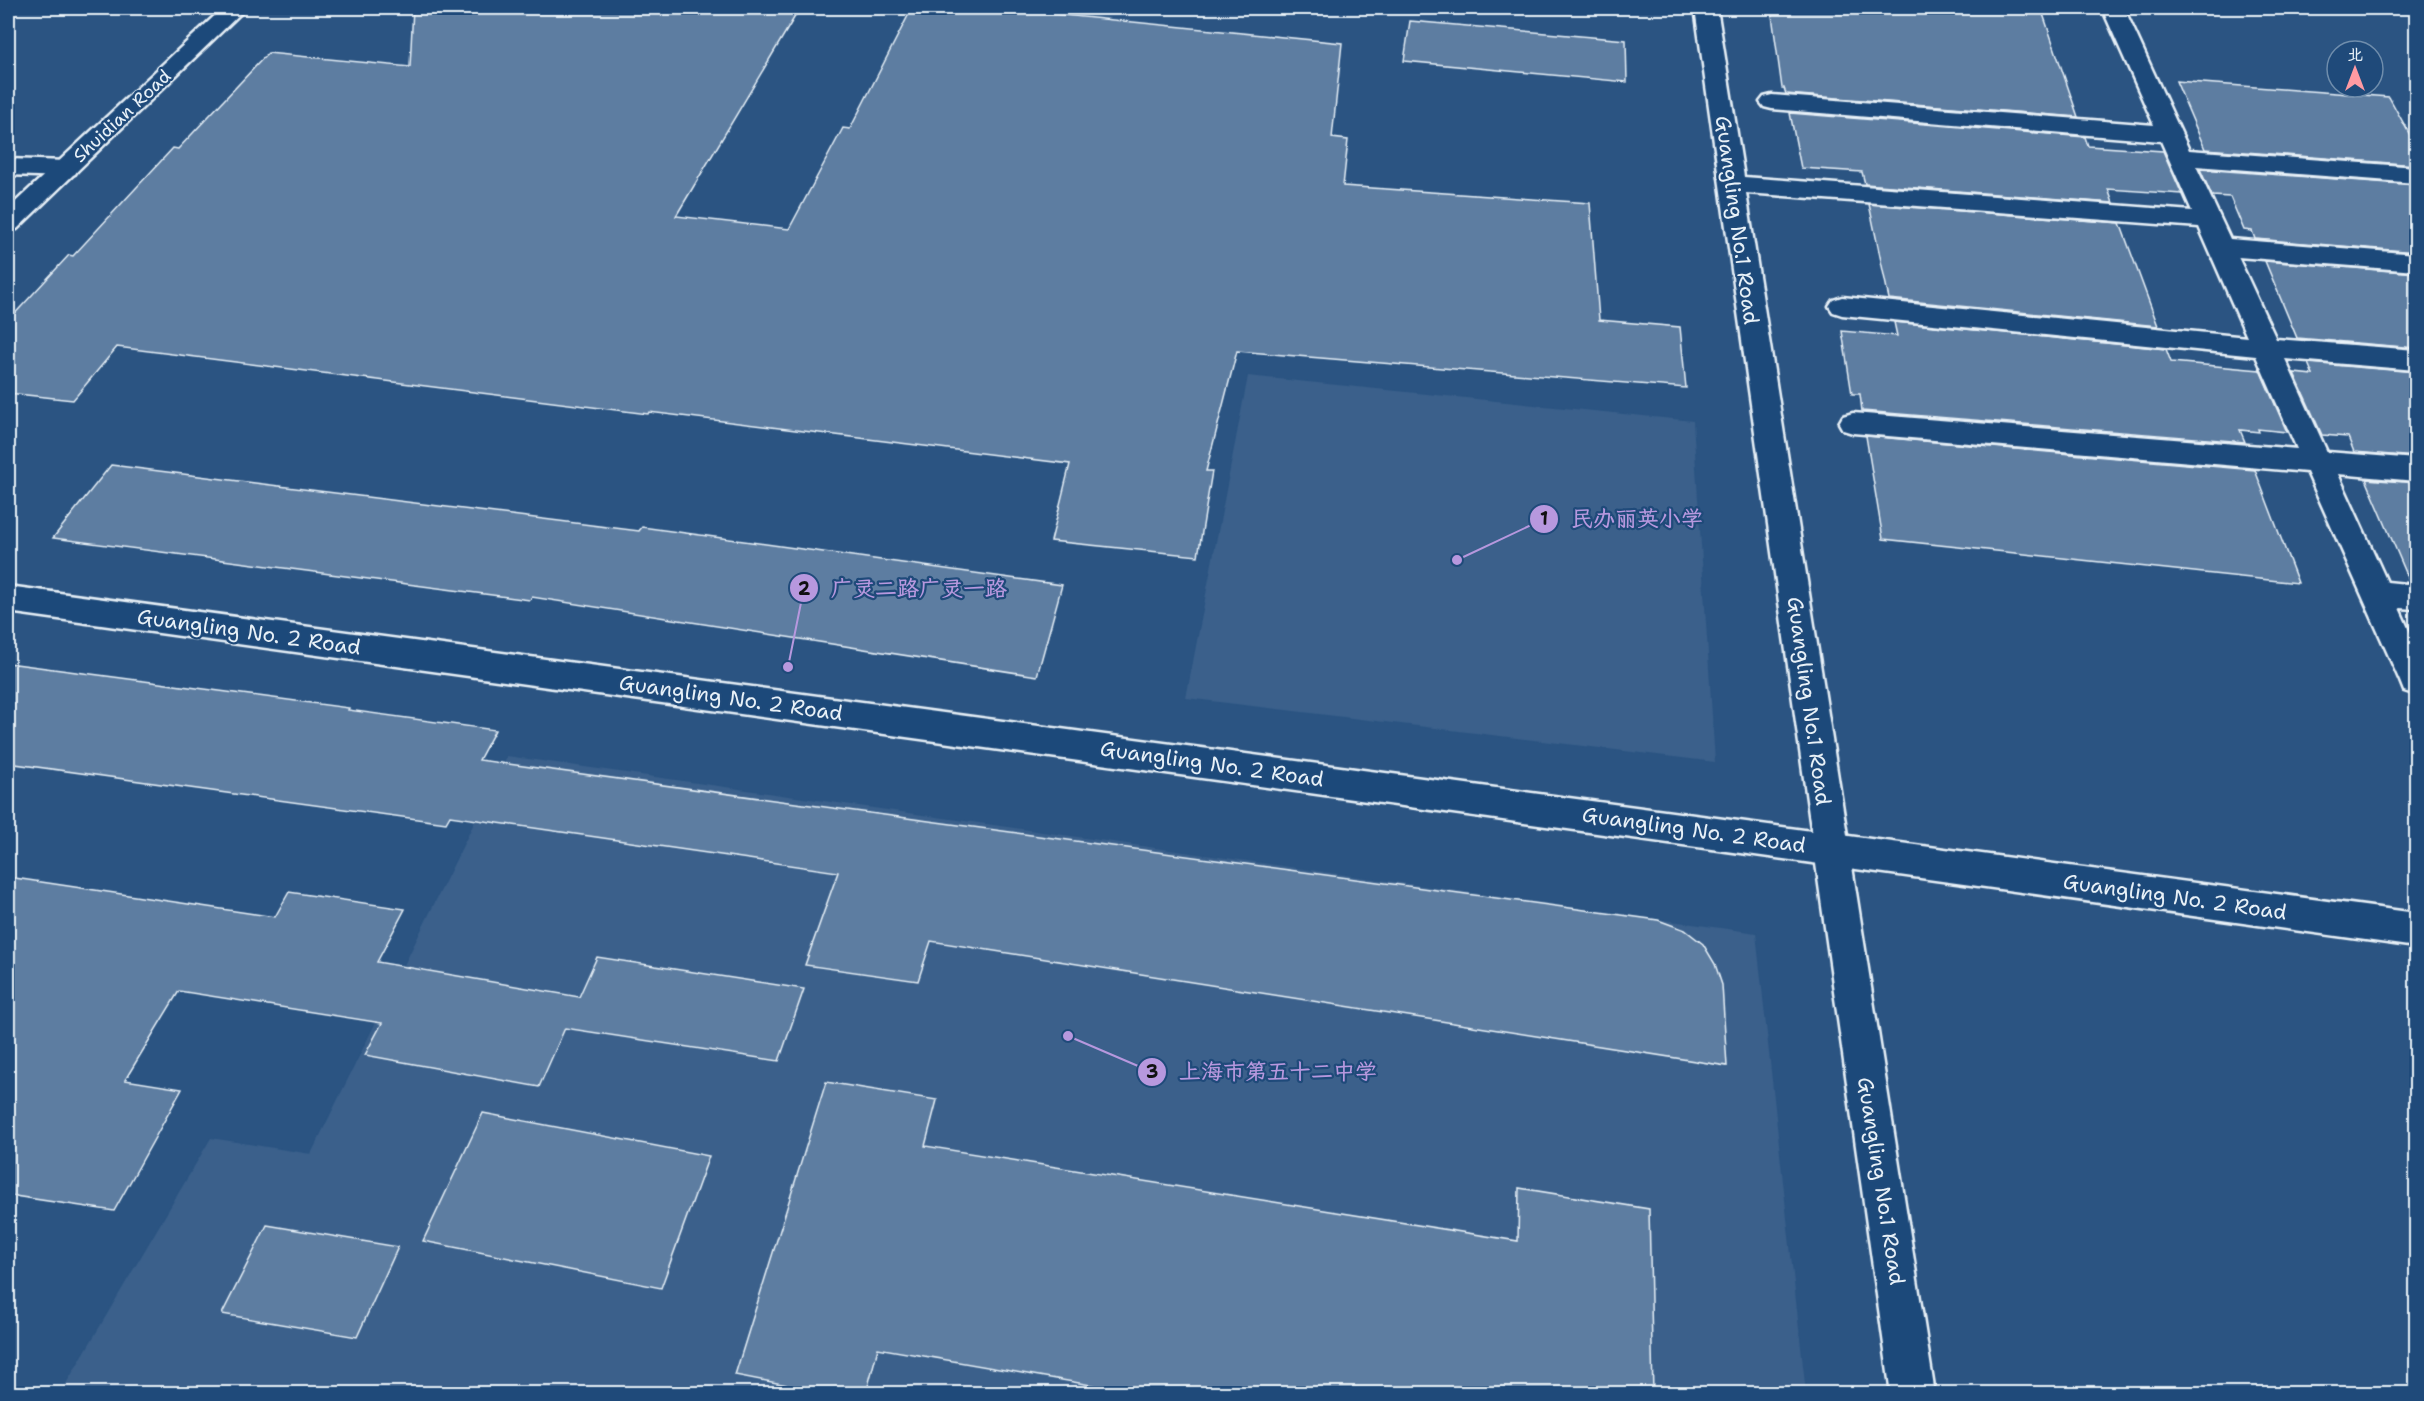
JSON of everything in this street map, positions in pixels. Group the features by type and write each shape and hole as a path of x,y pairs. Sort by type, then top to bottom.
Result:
{"street":[{"name":"Shuidian Road","path":"8,224 235,8"},
{"name":"Guangling No.1 Road","path":"1706,8 1913,1394"},
{"path":"2113,8 2416,681"},
{"path":"1772,102 2416,175"},
{"path":"8,167 66,169"},
{"path":"1732,184 2209,220"},
{"path":"2221,247 2416,262"},
{"path":"1842,306 2267,348 2416,360"},
{"path":"1853,423 2416,470"},
{"path":"2377,593 2416,597"},
{"name":"Guangling No. 2 Road","path":"8,599 2416,930"}],"shaded area":[{"path":"1248,376 1693,421 1715,762 1186,698"},
{"path":"507,756 1756,933 1806,1393 60,1394 211,1138 311,1154"}],"building":[{"path":"413,8 800,8 676,216 789,229 843,128 850,129 912,8 994,8 1342,43 1332,138 1348,140 1343,186 1590,203 1599,320 1680,327 1686,388 1237,351 1206,471 1212,471 1198,556 1051,541 1070,464 117,347 73,400 8,393 8,321 69,255 73,256 173,148 178,149 268,53 410,67"},
{"path":"1771,8 2041,8 2078,117 1786,94 1782,88"},
{"path":"1410,21 1626,40 1627,82 1404,61"},
{"path":"2176,81 2325,92 2325,99 2385,99 2385,97 2389,97 2416,146 2416,165 2205,149"},
{"path":"1790,113 2085,137 2088,146 2163,151 2182,194 2108,189 2113,203 1865,184 1862,172 1801,168"},
{"path":"2200,169 2416,185 2416,252 2255,239 2252,231 2244,230 2230,197 2212,196"},
{"path":"1869,204 2120,223 2158,326 1889,299"},
{"path":"2265,261 2416,273 2416,348 2297,338"},
{"path":"1894,322 2166,349 2171,362 2260,370 2287,432 2240,430 2245,442 1862,411 1860,394 1852,394 1842,331 1897,336"},
{"path":"2308,363 2416,372 2416,457 2354,452 2348,437 2322,435 2294,373 2313,375"},
{"path":"1866,436 2255,470 2298,583 1883,539"},
{"path":"111,465 639,531 642,527 1062,585 1037,676 532,597 530,600 53,538"},
{"path":"2366,479 2416,483 2416,583 2410,582"},
{"path":"8,663 349,708 348,710 495,730 479,760 1658,920 1685,930 1703,944 1715,964 1722,985 1727,1066 931,941 918,981 805,965 838,872 450,816 446,823 8,763"},
{"path":"8,877 275,917 289,892 405,909 377,962 579,997 597,957 804,989 779,1061 565,1028 539,1087 365,1055 382,1023 179,991 125,1080 182,1089 114,1211 8,1195"},
{"path":"826,1082 937,1100 925,1146 1518,1241 1519,1188 1649,1209 1653,1394 1142,1394 878,1348 866,1394 834,1394 735,1375"},
{"path":"483,1113 709,1156 661,1288 423,1241"},
{"path":"267,1225 398,1247 357,1337 222,1314"}],"place":[{"name":"民办丽英小学","path":"1457,560"},
{"name":"广灵二路广灵一路","path":"788,667"},
{"name":"上海市第五十二中学","path":"1068,1036"}]}
